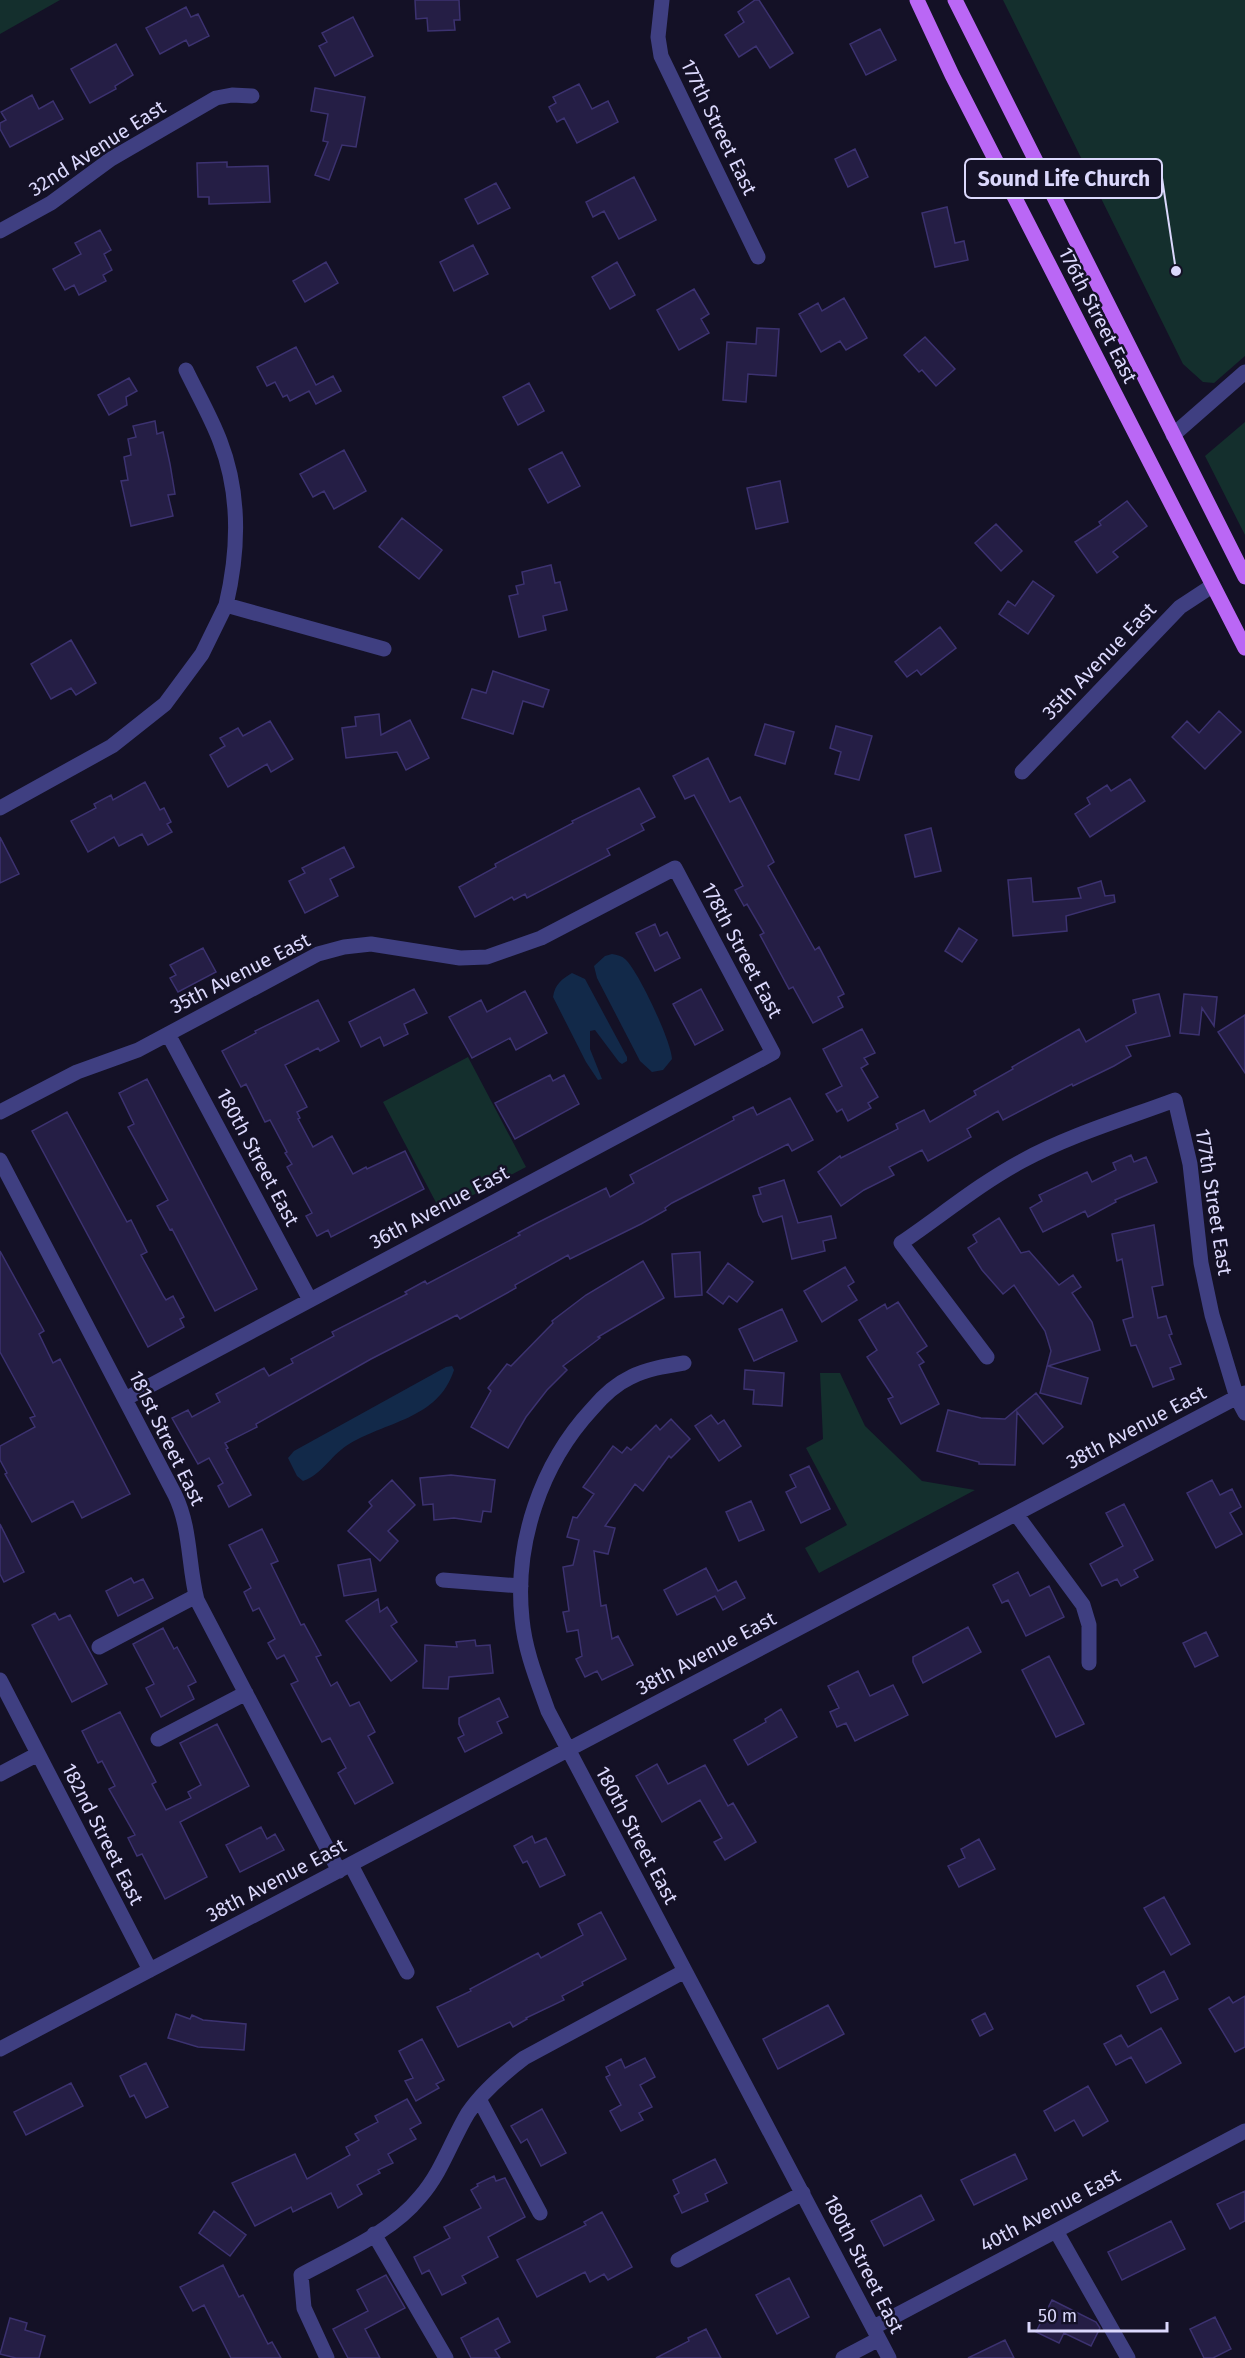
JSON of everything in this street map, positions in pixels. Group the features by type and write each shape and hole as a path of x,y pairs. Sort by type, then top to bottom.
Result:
{"main road":[{"name":"176th Street East","path":"917,0 952,75 1245,648"},
{"name":"176th Street East","path":"955,0 1245,577"}],"street":[{"name":"177th Street East","path":"661,6 658,37 662,56 758,257"},
{"name":"32nd Avenue East","path":"0,231 51,203 111,159 216,98 232,95 252,96"},
{"path":"0,808 112,746 165,704 202,654 226,605 236,556 237,525 228,466 220,440 186,370"},
{"path":"1173,435 1245,372"},
{"name":"35th Avenue East","path":"1022,772 1180,607 1212,586"},
{"path":"226,605 384,649"},
{"name":"35th Avenue East","path":"0,1112 77,1072 138,1050 318,954 344,947 371,944 460,958 487,957 541,938 675,868"},
{"name":"178th Street East","path":"675,868 773,1053"},
{"name":"180th Street East","path":"168,1034 310,1300"},
{"name":"36th Avenue East","path":"125,1399 773,1053"},
{"name":"177th Street East","path":"987,1357 901,1243 987,1182 1020,1162 1044,1150 1175,1100 1190,1164 1201,1263 1212,1315 1241,1395 1245,1413"},
{"name":"181st Street East","path":"0,1160 184,1513 189,1561 196,1596 246,1693 407,1972"},
{"name":"180th Street East","path":"684,1363 630,1377 603,1397 580,1422 542,1484 523,1551 522,1618 531,1666 548,1711 568,1750 889,2358"},
{"name":"38th Avenue East","path":"150,1970 1241,1395"},
{"path":"1016,1514 1083,1605 1089,1625 1089,1663"},
{"path":"443,1580 521,1586"},
{"path":"99,1647 196,1596"},
{"name":"182nd Street East","path":"0,1680 150,1970"},
{"path":"158,1739 246,1693"},
{"path":"0,1774 38,1754"},
{"path":"0,2049 150,1970"},
{"path":"327,2358 304,2308 301,2275 374,2234 401,2216 419,2199 436,2176 468,2114 505,2072 524,2058 685,1971"},
{"path":"479,2099 540,2213"},
{"name":"40th Avenue East","path":"843,2358 877,2333 1056,2231 1245,2131"},
{"path":"678,2260 803,2193"},
{"path":"1056,2231 1128,2358"},
{"path":"374,2234 446,2358"}],"green space":[{"path":"0,0 60,0 0,34"},
{"path":"1003,0 1245,0 1245,356 1214,383 1203,382 1183,364"},
{"path":"1245,422 1245,535 1205,456"},
{"path":"468,1057 526,1167 441,1212 383,1102"},
{"path":"820,1373 840,1373 865,1426 922,1481 975,1490 819,1573 805,1548 847,1525 806,1448 823,1439"}],"water":[{"path":"612,954 622,957 631,966 661,1023 672,1059 663,1070 652,1072 640,1061 597,978 594,966 605,956"},
{"path":"572,973 585,979 627,1057 627,1061 622,1064 619,1062 595,1030 590,1031 590,1049 602,1079 598,1080 586,1062 553,997 560,982"},
{"path":"452,1366 454,1370 446,1387 423,1409 346,1446 309,1478 303,1481 297,1476 288,1458 294,1451 446,1367"}],"building":[{"path":"415,0 459,0 460,20 454,20 455,30 428,31 427,18 416,19"},
{"path":"755,0 759,0 793,53 770,68 756,46 739,57 725,35 744,22 738,12"},
{"path":"186,7 191,17 198,14 209,36 189,46 186,40 160,54 146,28"},
{"path":"353,17 373,56 335,76 319,46 327,42 322,33"},
{"path":"880,29 896,60 866,75 850,44"},
{"path":"116,44 133,75 115,86 116,89 90,103 71,69"},
{"path":"579,84 592,109 608,101 618,122 577,143 564,118 557,122 549,107 556,103 553,97"},
{"path":"315,88 365,97 356,147 342,145 329,180 315,175 328,142 323,141 328,114 311,111"},
{"path":"32,95 39,109 53,101 63,119 10,147 0,129 0,123 6,120 1,112"},
{"path":"855,149 868,177 848,187 835,159"},
{"path":"227,162 227,167 268,166 270,202 209,204 209,197 198,197 197,163"},
{"path":"634,177 656,220 619,239 604,211 593,217 586,202"},
{"path":"496,183 510,208 478,224 465,199"},
{"path":"947,207 955,243 964,241 968,260 935,267 922,213"},
{"path":"100,230 111,250 104,254 112,270 103,275 106,281 79,295 74,285 65,290 53,269 81,254 75,243"},
{"path":"473,245 488,274 454,291 440,262"},
{"path":"326,262 338,283 305,302 293,281"},
{"path":"617,262 635,295 610,309 592,277"},
{"path":"694,289 709,314 701,319 709,333 679,350 657,310"},
{"path":"844,298 867,338 846,350 840,341 821,352 799,314 818,303 822,311"},
{"path":"757,328 779,329 776,376 748,374 746,402 723,400 727,342 756,344"},
{"path":"925,337 955,369 936,386 904,355"},
{"path":"296,347 316,385 333,376 341,391 316,404 309,391 290,401 287,395 283,397 275,382 267,386 257,367"},
{"path":"129,378 137,391 126,397 127,405 109,415 98,395"},
{"path":"529,383 544,411 518,425 503,397"},
{"path":"155,421 157,434 163,432 170,464 175,494 168,495 173,516 131,526 121,481 128,480 124,457 131,455 128,439 136,437 133,426"},
{"path":"344,450 366,491 334,509 324,491 313,497 300,474"},
{"path":"562,452 580,486 548,503 529,469"},
{"path":"780,481 788,522 756,529 747,488"},
{"path":"1127,501 1147,526 1113,552 1118,557 1097,573 1075,542 1101,525 1099,522"},
{"path":"402,518 442,550 419,579 379,547"},
{"path":"996,524 1022,551 1001,571 975,543"},
{"path":"551,565 555,583 560,582 567,610 543,616 546,630 519,637 509,596 518,594 516,586 524,584 522,572"},
{"path":"1033,581 1054,596 1028,634 999,614 1008,601 1015,606"},
{"path":"940,627 956,648 921,675 917,670 907,677 895,662"},
{"path":"71,640 96,683 76,695 71,688 51,699 31,664"},
{"path":"493,671 549,690 543,707 523,701 513,734 462,718 472,689 486,693"},
{"path":"1219,711 1241,732 1205,769 1172,737 1187,721 1199,733"},
{"path":"379,714 381,735 410,720 429,758 406,770 397,752 346,758 342,728 356,726 355,717"},
{"path":"270,721 293,759 271,772 267,764 228,787 210,755 225,746 220,738 238,728 243,736"},
{"path":"765,724 794,732 785,764 755,755"},
{"path":"836,726 872,736 859,780 835,774 841,752 830,748"},
{"path":"708,758 730,802 740,797 774,862 768,866 815,950 819,947 844,994 838,997 843,1007 813,1023 793,987 789,989 760,935 764,933 747,904 744,906 735,890 743,886 694,795 685,799 673,776"},
{"path":"1130,779 1145,801 1090,837 1075,814 1090,804 1087,798 1107,785 1111,791"},
{"path":"145,782 160,810 164,808 171,822 167,824 172,832 148,845 142,834 119,846 114,837 88,852 71,821 96,808 94,804 111,795 113,800"},
{"path":"639,788 655,817 641,824 644,830 607,849 610,855 527,898 525,894 514,900 512,897 475,917 459,887 496,867 495,864 573,823 572,821"},
{"path":"931,828 941,871 915,877 905,835"},
{"path":"0,837 19,874 0,883"},
{"path":"344,847 354,867 330,879 338,896 305,913 289,881 305,873 302,868"},
{"path":"1031,878 1033,902 1081,898 1078,888 1101,881 1105,896 1114,895 1115,902 1066,916 1067,931 1013,936 1008,880"},
{"path":"655,924 660,936 667,932 680,958 655,971 636,933"},
{"path":"959,928 977,940 962,962 945,951"},
{"path":"203,948 216,972 178,992 170,978 176,975 170,965"},
{"path":"414,989 427,1013 404,1024 408,1034 384,1046 380,1037 361,1047 349,1022"},
{"path":"701,989 723,1030 695,1045 673,1004"},
{"path":"525,991 547,1033 516,1050 510,1038 472,1058 449,1017 481,1000 487,1012"},
{"path":"1159,994 1170,1036 1126,1046 1131,1056 1114,1066 1073,1086 1072,1084 1003,1120 998,1111 967,1129 971,1137 928,1161 922,1150 889,1167 894,1175 864,1190 841,1206 818,1172 840,1156 841,1158 898,1129 896,1124 924,1110 930,1122 976,1095 974,1091 1013,1069 1012,1067 1079,1029 1086,1042 1136,1013 1133,1000"},
{"path":"1184,994 1217,997 1214,1026 1202,1008 1199,1035 1180,1033"},
{"path":"318,1000 339,1041 320,1051 318,1048 285,1065 307,1107 297,1112 300,1118 298,1119 313,1147 332,1136 353,1174 405,1151 424,1189 331,1237 328,1230 317,1236 306,1216 312,1213 287,1167 292,1164 285,1153 287,1152 270,1120 265,1122 246,1084 241,1087 222,1051 256,1033 255,1031"},
{"path":"1245,1015 1245,1073 1218,1032"},
{"path":"862,1029 875,1053 864,1058 868,1064 861,1068 878,1097 868,1103 871,1108 848,1121 842,1109 837,1112 826,1094 842,1086 823,1049"},
{"path":"550,1075 553,1081 564,1075 579,1104 515,1139 495,1103"},
{"path":"147,1079 257,1289 215,1311 172,1229 170,1230 157,1206 168,1200 128,1127 134,1124 119,1093"},
{"path":"790,1098 813,1140 792,1151 788,1144 672,1203 665,1208 666,1210 641,1224 570,1259 568,1255 515,1285 516,1288 460,1319 457,1315 371,1359 256,1424 257,1427 225,1443 251,1495 229,1507 218,1486 223,1483 209,1458 198,1464 172,1418 188,1410 192,1417 220,1402 216,1394 264,1368 269,1376 293,1363 291,1359 334,1336 332,1332 407,1294 405,1292 425,1281 427,1284 520,1235 518,1233 606,1188 610,1197 634,1183 630,1175 734,1120 733,1117 753,1107 757,1115"},
{"path":"67,1112 127,1222 131,1220 147,1252 141,1255 164,1297 166,1300 173,1296 184,1317 180,1319 184,1327 148,1347 32,1131"},
{"path":"1131,1155 1134,1162 1146,1157 1157,1182 1115,1200 1116,1202 1088,1217 1085,1211 1043,1232 1030,1208 1042,1201 1039,1195 1087,1172 1092,1182 1116,1170 1113,1163"},
{"path":"784,1180 798,1223 831,1216 836,1238 823,1241 825,1251 792,1259 782,1216 763,1222 753,1196 761,1194 759,1188"},
{"path":"999,1218 1021,1253 1029,1251 1059,1285 1073,1275 1081,1287 1072,1293 1092,1322 1100,1350 1048,1366 1088,1378 1081,1404 1040,1393 1051,1351 1045,1331 1014,1285 1003,1294 982,1270 968,1248 977,1242 973,1235"},
{"path":"1154,1225 1163,1285 1152,1287 1158,1318 1166,1316 1172,1334 1169,1335 1181,1364 1170,1368 1174,1379 1153,1387 1136,1345 1131,1346 1123,1320 1133,1317 1122,1259 1117,1261 1112,1234"},
{"path":"0,1251 44,1331 39,1334 53,1363 60,1359 130,1494 82,1518 73,1501 32,1522 5,1474 7,1473 0,1460 0,1446 35,1427 30,1418 35,1416 0,1352"},
{"path":"700,1252 702,1295 675,1297 672,1254"},
{"path":"643,1261 664,1298 598,1337 600,1338 563,1366 567,1370 547,1390 526,1417 508,1448 471,1427 491,1391 488,1388 507,1364 511,1366 553,1323 552,1321 586,1295"},
{"path":"728,1263 753,1282 737,1302 729,1296 723,1304 707,1292"},
{"path":"845,1267 854,1282 848,1286 857,1300 822,1322 804,1291"},
{"path":"898,1302 927,1346 917,1353 924,1362 919,1365 939,1404 901,1424 888,1399 893,1397 867,1357 877,1350 859,1320 885,1304 887,1309"},
{"path":"782,1309 797,1341 754,1361 739,1329"},
{"path":"745,1370 784,1373 782,1406 753,1404 754,1390 744,1389"},
{"path":"1036,1393 1063,1427 1043,1444 1017,1412 1015,1465 979,1464 979,1462 937,1451 948,1410 981,1418 1005,1419"},
{"path":"711,1415 718,1424 724,1420 741,1446 719,1461 695,1426"},
{"path":"671,1419 690,1439 671,1458 669,1456 643,1491 635,1484 605,1526 615,1528 608,1554 594,1551 601,1606 606,1605 612,1639 618,1636 633,1665 602,1680 597,1671 585,1677 576,1659 582,1656 578,1630 567,1632 563,1612 569,1611 563,1567 573,1565 579,1540 567,1537 573,1517 577,1518 594,1494 583,1487 613,1446 622,1453 627,1447 631,1450 656,1425 660,1430"},
{"path":"809,1466 830,1509 801,1523 786,1492 796,1487 790,1475"},
{"path":"451,1475 495,1480 491,1512 483,1511 481,1522 454,1518 434,1520 433,1504 423,1505 420,1478"},
{"path":"392,1480 415,1505 388,1531 398,1541 380,1561 348,1531 372,1506 369,1502"},
{"path":"1212,1480 1220,1495 1232,1489 1241,1507 1230,1513 1242,1534 1216,1548 1187,1493"},
{"path":"751,1501 764,1530 739,1541 726,1512"},
{"path":"1124,1504 1153,1560 1134,1570 1138,1577 1121,1586 1117,1579 1102,1586 1090,1564 1123,1546 1106,1513"},
{"path":"0,1524 24,1572 4,1582 0,1574"},
{"path":"262,1529 278,1561 271,1564 301,1625 304,1624 321,1655 316,1657 331,1686 337,1682 350,1706 359,1702 375,1732 368,1736 393,1783 355,1804 338,1773 346,1768 330,1738 322,1742 291,1684 298,1681 284,1655 277,1659 268,1643 275,1639 259,1608 253,1611 244,1592 251,1588 229,1545"},
{"path":"370,1559 376,1591 344,1596 338,1565"},
{"path":"706,1568 718,1591 736,1581 745,1598 723,1610 715,1596 677,1615 664,1590"},
{"path":"1018,1572 1030,1596 1049,1586 1064,1617 1026,1636 1008,1600 1002,1603 993,1585"},
{"path":"131,1578 134,1583 143,1579 153,1598 118,1616 106,1591"},
{"path":"378,1599 380,1612 387,1607 397,1622 391,1626 417,1661 391,1681 346,1621"},
{"path":"55,1613 59,1620 70,1615 107,1684 72,1702 32,1625"},
{"path":"968,1627 981,1652 923,1683 913,1657"},
{"path":"163,1628 174,1649 177,1647 196,1682 188,1686 194,1699 161,1717 146,1688 154,1684 133,1644"},
{"path":"1206,1632 1218,1656 1195,1667 1183,1643"},
{"path":"475,1640 476,1646 490,1645 493,1673 449,1677 448,1689 423,1688 425,1645 457,1647 456,1642"},
{"path":"1049,1656 1084,1724 1056,1737 1022,1670"},
{"path":"858,1671 870,1696 893,1685 908,1715 855,1741 846,1723 837,1727 830,1712 839,1708 828,1686"},
{"path":"499,1698 508,1717 497,1722 502,1733 465,1752 458,1738 464,1735 459,1718"},
{"path":"781,1709 797,1737 748,1765 734,1740 766,1722 765,1719"},
{"path":"120,1712 156,1782 152,1784 166,1810 191,1798 188,1792 201,1785 180,1743 217,1724 249,1786 180,1822 207,1877 165,1899 142,1854 137,1856 128,1838 135,1835 109,1789 115,1786 102,1761 98,1763 82,1731"},
{"path":"657,1764 668,1784 705,1765 728,1806 733,1803 756,1842 725,1860 714,1842 722,1838 700,1800 662,1822 636,1776"},
{"path":"261,1827 267,1839 275,1834 284,1850 240,1872 226,1845"},
{"path":"532,1836 535,1843 546,1838 565,1875 540,1887 527,1861 523,1863 514,1846"},
{"path":"979,1839 995,1869 959,1887 948,1866 965,1858 961,1849"},
{"path":"1164,1897 1190,1944 1171,1955 1144,1908"},
{"path":"601,1912 626,1959 582,1982 583,1985 562,1996 564,2000 526,2018 513,2027 510,2022 458,2047 437,2007 471,1991 470,1989 538,1953 541,1958 583,1935 578,1924"},
{"path":"1164,1971 1178,1999 1151,2013 1137,1986"},
{"path":"1245,1996 1245,2047 1235,2052 1209,2009 1229,1997 1233,2003"},
{"path":"828,2005 844,2034 778,2069 763,2039"},
{"path":"985,2013 993,2029 980,2036 972,2020"},
{"path":"176,2014 190,2019 192,2015 203,2020 246,2024 244,2050 198,2047 168,2038"},
{"path":"1161,2028 1181,2063 1146,2083 1131,2057 1116,2065 1104,2044 1121,2035 1128,2047"},
{"path":"422,2039 444,2080 436,2084 439,2088 416,2101 405,2081 413,2078 399,2051"},
{"path":"645,2058 655,2077 640,2085 652,2107 639,2113 643,2120 621,2131 610,2111 621,2105 606,2077 610,2075 606,2067 621,2059 625,2068"},
{"path":"146,2063 168,2107 146,2118 134,2095 130,2097 120,2076"},
{"path":"71,2083 83,2106 26,2135 14,2112"},
{"path":"1088,2086 1108,2121 1083,2136 1074,2120 1055,2131 1044,2111"},
{"path":"407,2099 421,2123 410,2129 416,2139 388,2154 393,2163 378,2170 380,2173 357,2185 362,2194 338,2208 331,2193 293,2212 291,2207 255,2226 232,2183 295,2154 307,2179 350,2155 346,2147 359,2140 355,2134 378,2122 375,2116"},
{"path":"542,2109 566,2153 541,2166 527,2139 521,2143 511,2126"},
{"path":"1015,2154 1027,2179 974,2205 961,2180"},
{"path":"715,2159 727,2183 705,2194 708,2201 682,2213 674,2196 679,2193 673,2180"},
{"path":"494,2176 496,2181 505,2178 525,2217 488,2237 498,2257 462,2276 466,2283 442,2295 429,2270 422,2274 414,2257 450,2238 444,2227 481,2208 471,2190 478,2186 477,2184"},
{"path":"1245,2191 1245,2221 1230,2229 1217,2204"},
{"path":"921,2195 934,2220 884,2246 871,2221"},
{"path":"214,2211 246,2235 230,2256 199,2233"},
{"path":"602,2212 632,2267 608,2280 604,2274 590,2282 585,2272 537,2297 517,2260 586,2225 584,2222"},
{"path":"1171,2221 1185,2249 1122,2280 1108,2252"},
{"path":"223,2265 239,2297 243,2295 268,2344 272,2342 281,2358 231,2358 204,2305 193,2311 180,2287"},
{"path":"386,2275 405,2308 365,2329 380,2358 348,2358 333,2329 368,2311 357,2290"},
{"path":"789,2278 809,2317 777,2334 756,2295"},
{"path":"1052,2300 1096,2322 1100,2328 1091,2346 1064,2333 1059,2343 1036,2332"},
{"path":"1215,2317 1231,2349 1213,2358 1204,2358 1190,2329"},
{"path":"10,2318 27,2323 25,2330 45,2336 39,2358 16,2358 0,2354"},
{"path":"498,2318 510,2342 495,2350 500,2358 471,2358 461,2338"},
{"path":"706,2329 721,2358 656,2358 689,2341 688,2338"},
{"path":"1005,2340 1014,2358 968,2358"}],"place":[{"name":"Sound Life Church","path":"1176,271"}]}
